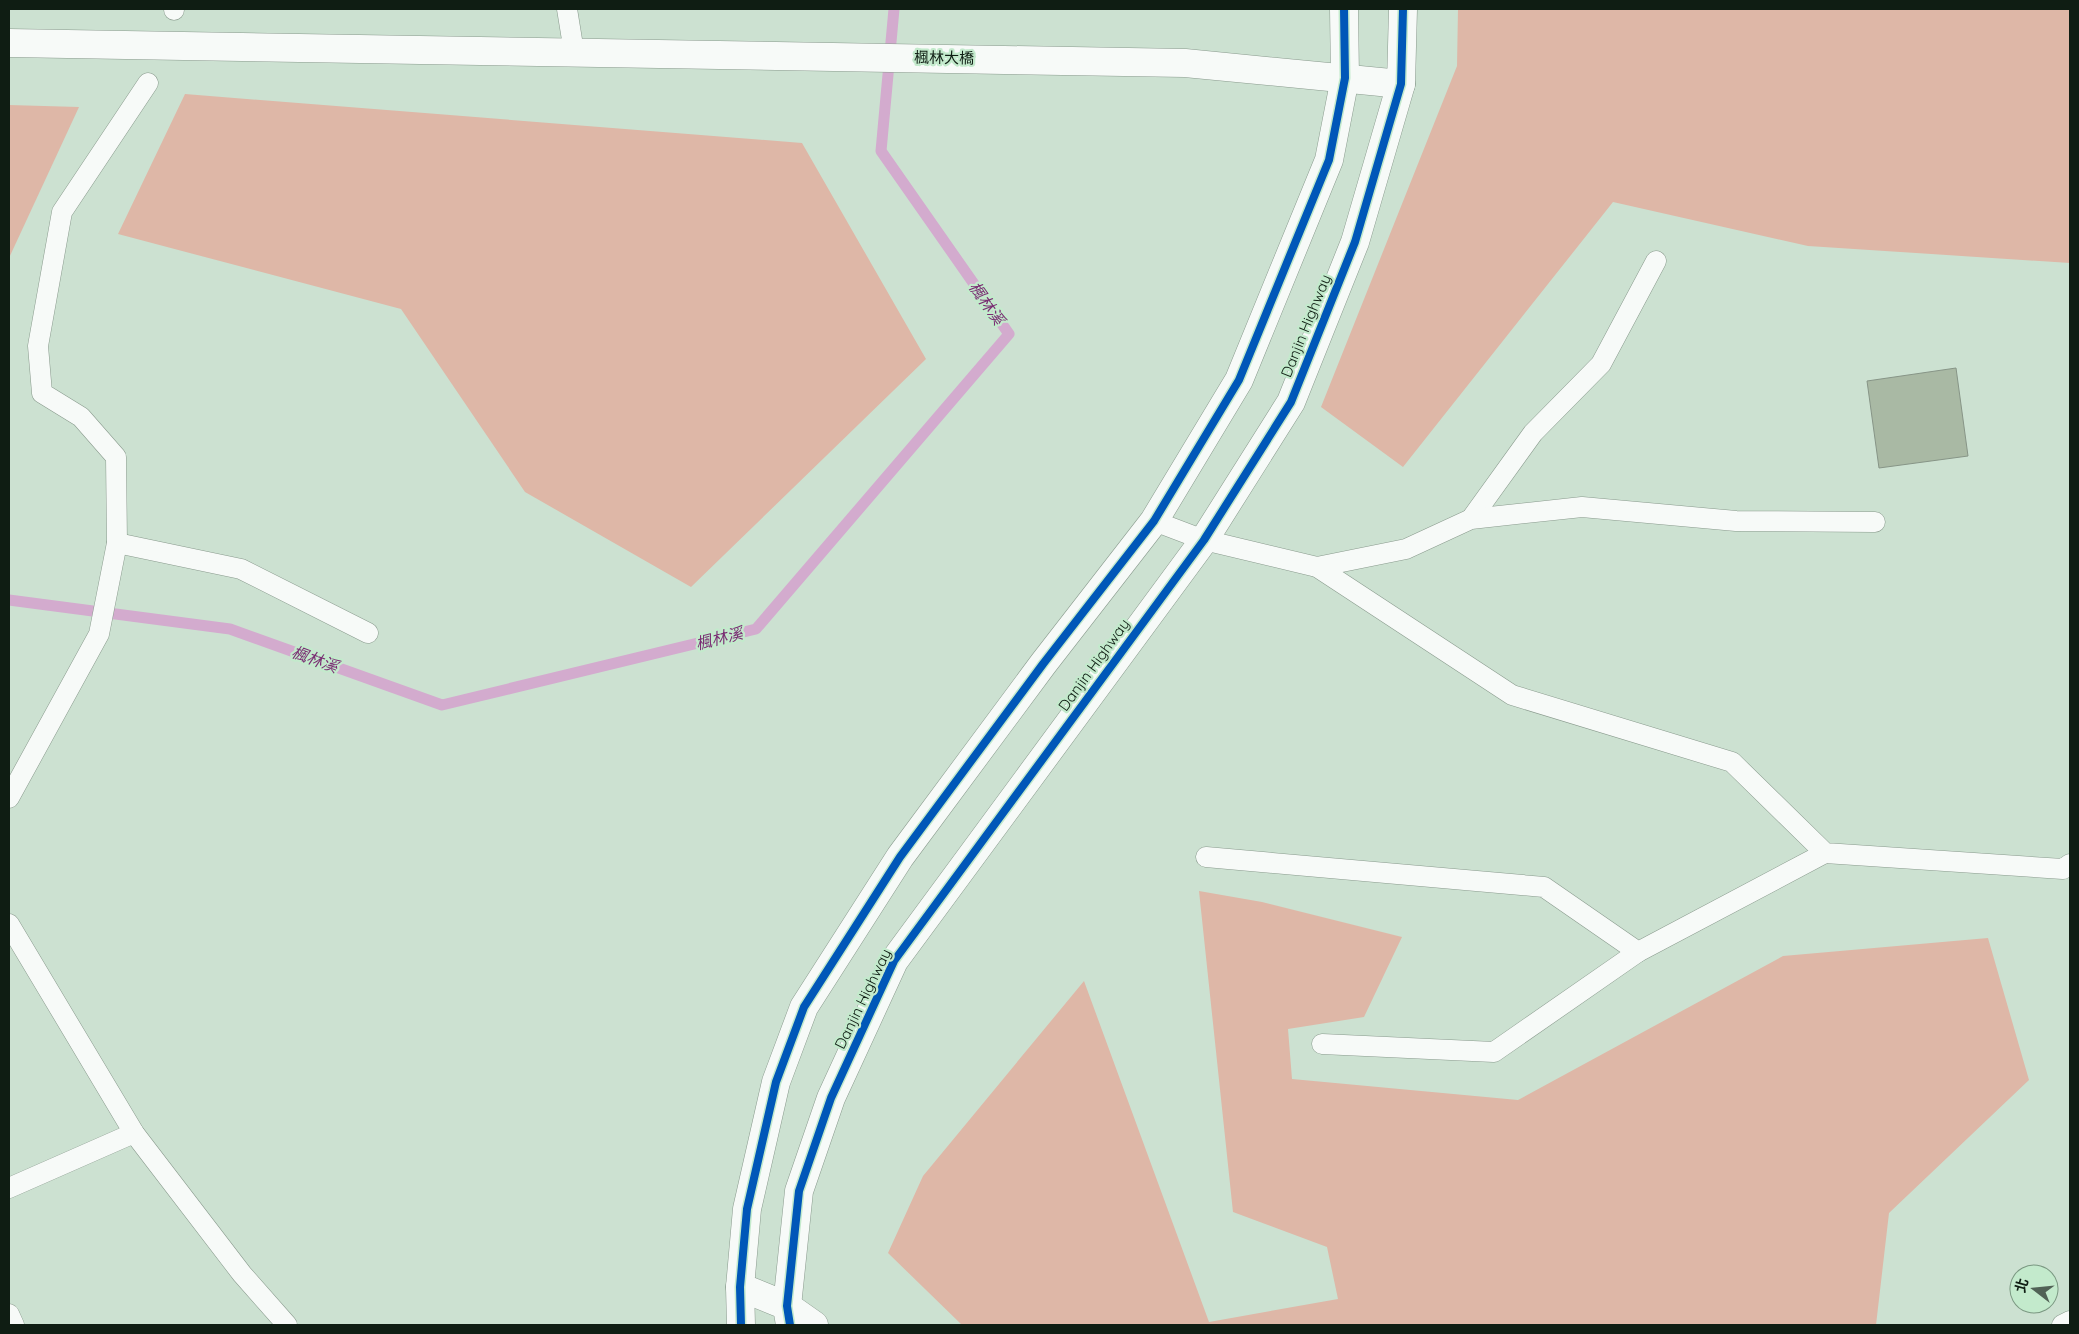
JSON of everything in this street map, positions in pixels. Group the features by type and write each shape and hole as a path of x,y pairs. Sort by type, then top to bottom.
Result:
{"main road":[{"path":"741,1325 740,1286 747,1209 776,1082 804,1007 900,856 1043,664 1154,521 1239,380 1328,160 1345,78 1344,9"},
{"name":"Danjin Highway","path":"788,1316 799,1191 831,1098 894,961 1204,540 1291,402 1355,242 1401,84 1403,9"},
{"name":"楓林大橋","path":"9,43 702,53 1185,63 1401,84"},
{"path":"740,1286 788,1316 814,1325"}],"lane":[{"path":"567,9 574,52"},
{"path":"9,798 99,634 117,543 116,457 82,416 42,393 38,346 62,212 148,83"},
{"path":"1471,519 1533,433 1601,364 1656,261"},
{"path":"1317,567 1406,549 1471,519 1582,507 1736,520 1874,522"},
{"path":"1154,521 1204,540 1317,567 1512,695 1732,762 1825,853"},
{"path":"117,543 241,569 368,633"},
{"path":"1322,1044 1494,1052 1638,952 1825,853 2063,869 2070,864"},
{"path":"1206,857 1544,887 1638,952"},
{"path":"9,924 134,1133 242,1274 287,1325"},
{"path":"9,1188 134,1133"},
{"path":"9,1314 14,1325"},
{"path":"2062,1325 2070,1321"}],"shaded area":[{"path":"1458,9 2070,9 2070,263 1808,246 1613,202 1403,467 1321,407 1457,66"},
{"path":"185,94 802,143 926,359 691,587 525,492 401,309 118,234"},
{"path":"9,105 79,107 9,258"},
{"path":"1199,891 1262,902 1402,937 1364,1017 1288,1029 1292,1079 1518,1100 1783,956 1988,938 2029,1080 1889,1213 1876,1325 962,1325 888,1253 923,1176 1084,981 1209,1322 1338,1299 1327,1247 1233,1212"}],"building":[{"path":"1956,368 1968,456 1879,468 1867,381"}],"waterway":[{"name":"楓林溪","path":"9,600 230,629 442,705 756,629 1009,334 881,151 894,9"}],"cycle path":[{"path":"741,1325 740,1287 747,1209 776,1082 804,1007 900,857 1043,664 1154,521 1239,380 1329,160 1345,78 1344,9"},
{"path":"790,1325 787,1306 799,1191 831,1098 894,961 1204,540 1291,402 1355,242 1401,84 1403,9"}]}
